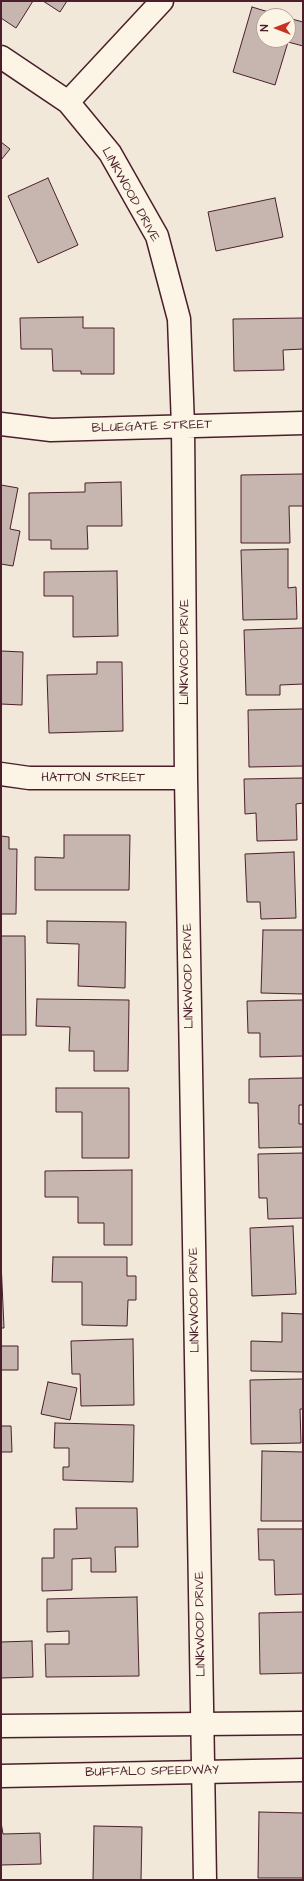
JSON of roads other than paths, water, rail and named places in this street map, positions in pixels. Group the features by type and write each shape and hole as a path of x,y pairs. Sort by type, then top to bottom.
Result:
{"street":[{"path":"68,102 162,1"},
{"name":"LINKWOOD DRIVE","path":"1,58 68,102 110,153 156,236 178,319 183,426 186,778 205,1880"},
{"name":"BLUEGATE STREET","path":"1,424 50,430 303,422"},
{"name":"HATTON STREET","path":"1,774 29,778 186,778"},
{"path":"1,1726 303,1723"},
{"name":"BUFFALO SPEEDWAY","path":"1,1776 303,1770"}]}
